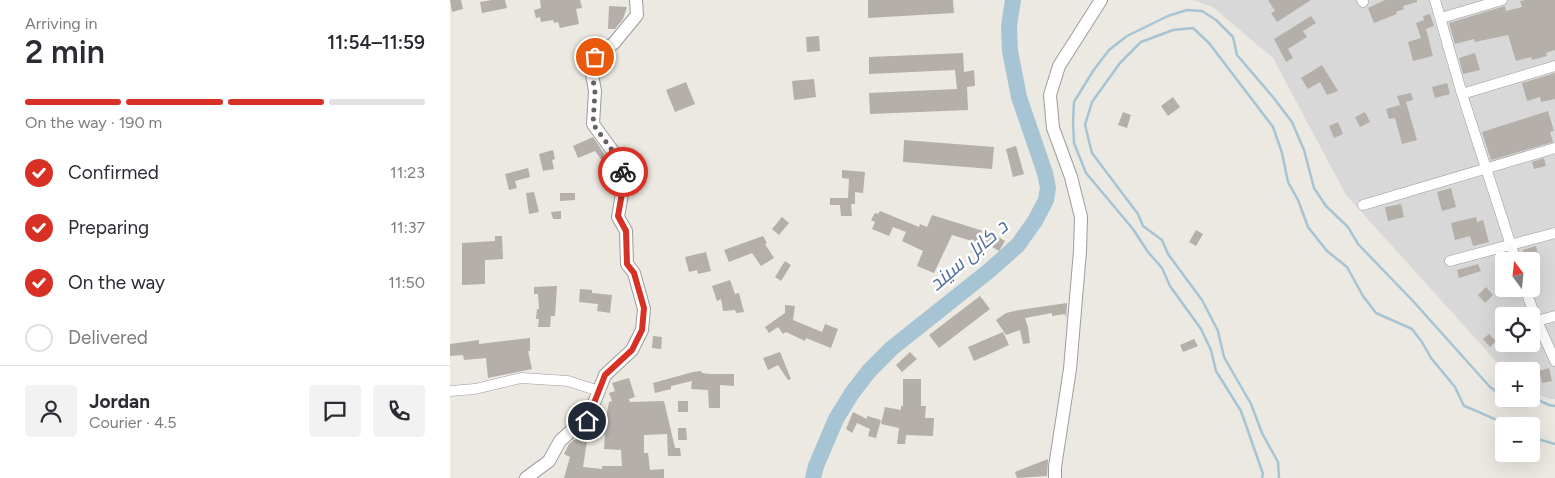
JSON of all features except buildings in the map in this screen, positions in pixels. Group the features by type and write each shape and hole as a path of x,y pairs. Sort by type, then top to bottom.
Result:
{"street":[{"path":"526,478 549,461 560,441 566,435 587,421 605,375 632,350 642,330 644,308 634,273 627,264 626,231 618,216 625,176 617,157 593,124 595,91 591,69 595,57 614,43 637,15 636,0"},
{"path":"1055,478 1070,369 1081,217 1071,177 1053,128 1050,95 1059,66 1101,0"},
{"path":"1435,0 1462,94 1513,252"},
{"path":"1441,18 1502,0"},
{"path":"1462,94 1555,66"},
{"path":"1363,205 1555,148"},
{"path":"1450,261 1555,233"},
{"path":"1540,320 1555,316"},
{"path":"1540,329 1555,361"},
{"path":"450,392 475,389 521,378 568,381 598,391"}],"shaded area":[{"path":"1193,0 1555,0 1555,399 1549,399 1540,395 1540,362 1497,362 1346,195 1273,58 1213,7"}],"waterway":[{"name":"د کابل سيند","path":"813,478 816,466 836,419 852,393 869,371 892,348 990,270 1018,245 1035,221 1046,200 1048,188 1045,173 1019,97 1010,51 1009,26 1013,0"},
{"path":"1262,478 1263,474 1241,411 1216,371 1211,350 1201,329 1170,286 1162,268 1148,252 1133,229 1086,173 1074,143 1074,102 1093,71 1109,50 1127,36 1168,16 1187,10 1202,11 1216,20 1233,37 1237,55 1292,122 1304,150 1314,188 1326,206 1348,227 1358,244 1495,391"},
{"path":"1279,478 1278,462 1262,433 1251,404 1224,357 1218,331 1202,300 1168,254 1162,240 1143,226 1138,214 1092,153 1085,125 1092,102 1120,63 1141,42 1173,30 1193,28 1209,43 1273,127 1282,153 1288,182 1298,200 1308,227 1327,251 1347,267 1363,296 1376,313 1412,329 1431,358 1455,387 1464,406 1495,419"},
{"path":"1540,401 1555,406"},
{"path":"1540,440 1555,444"}],"way so far":[{"path":"595,57 591,69 595,91 593,124 617,157 623,172"}],"route":[{"path":"587,421 605,375 632,350 642,330 644,308 634,273 627,264 626,231 618,216 625,176 623,172"}]}
